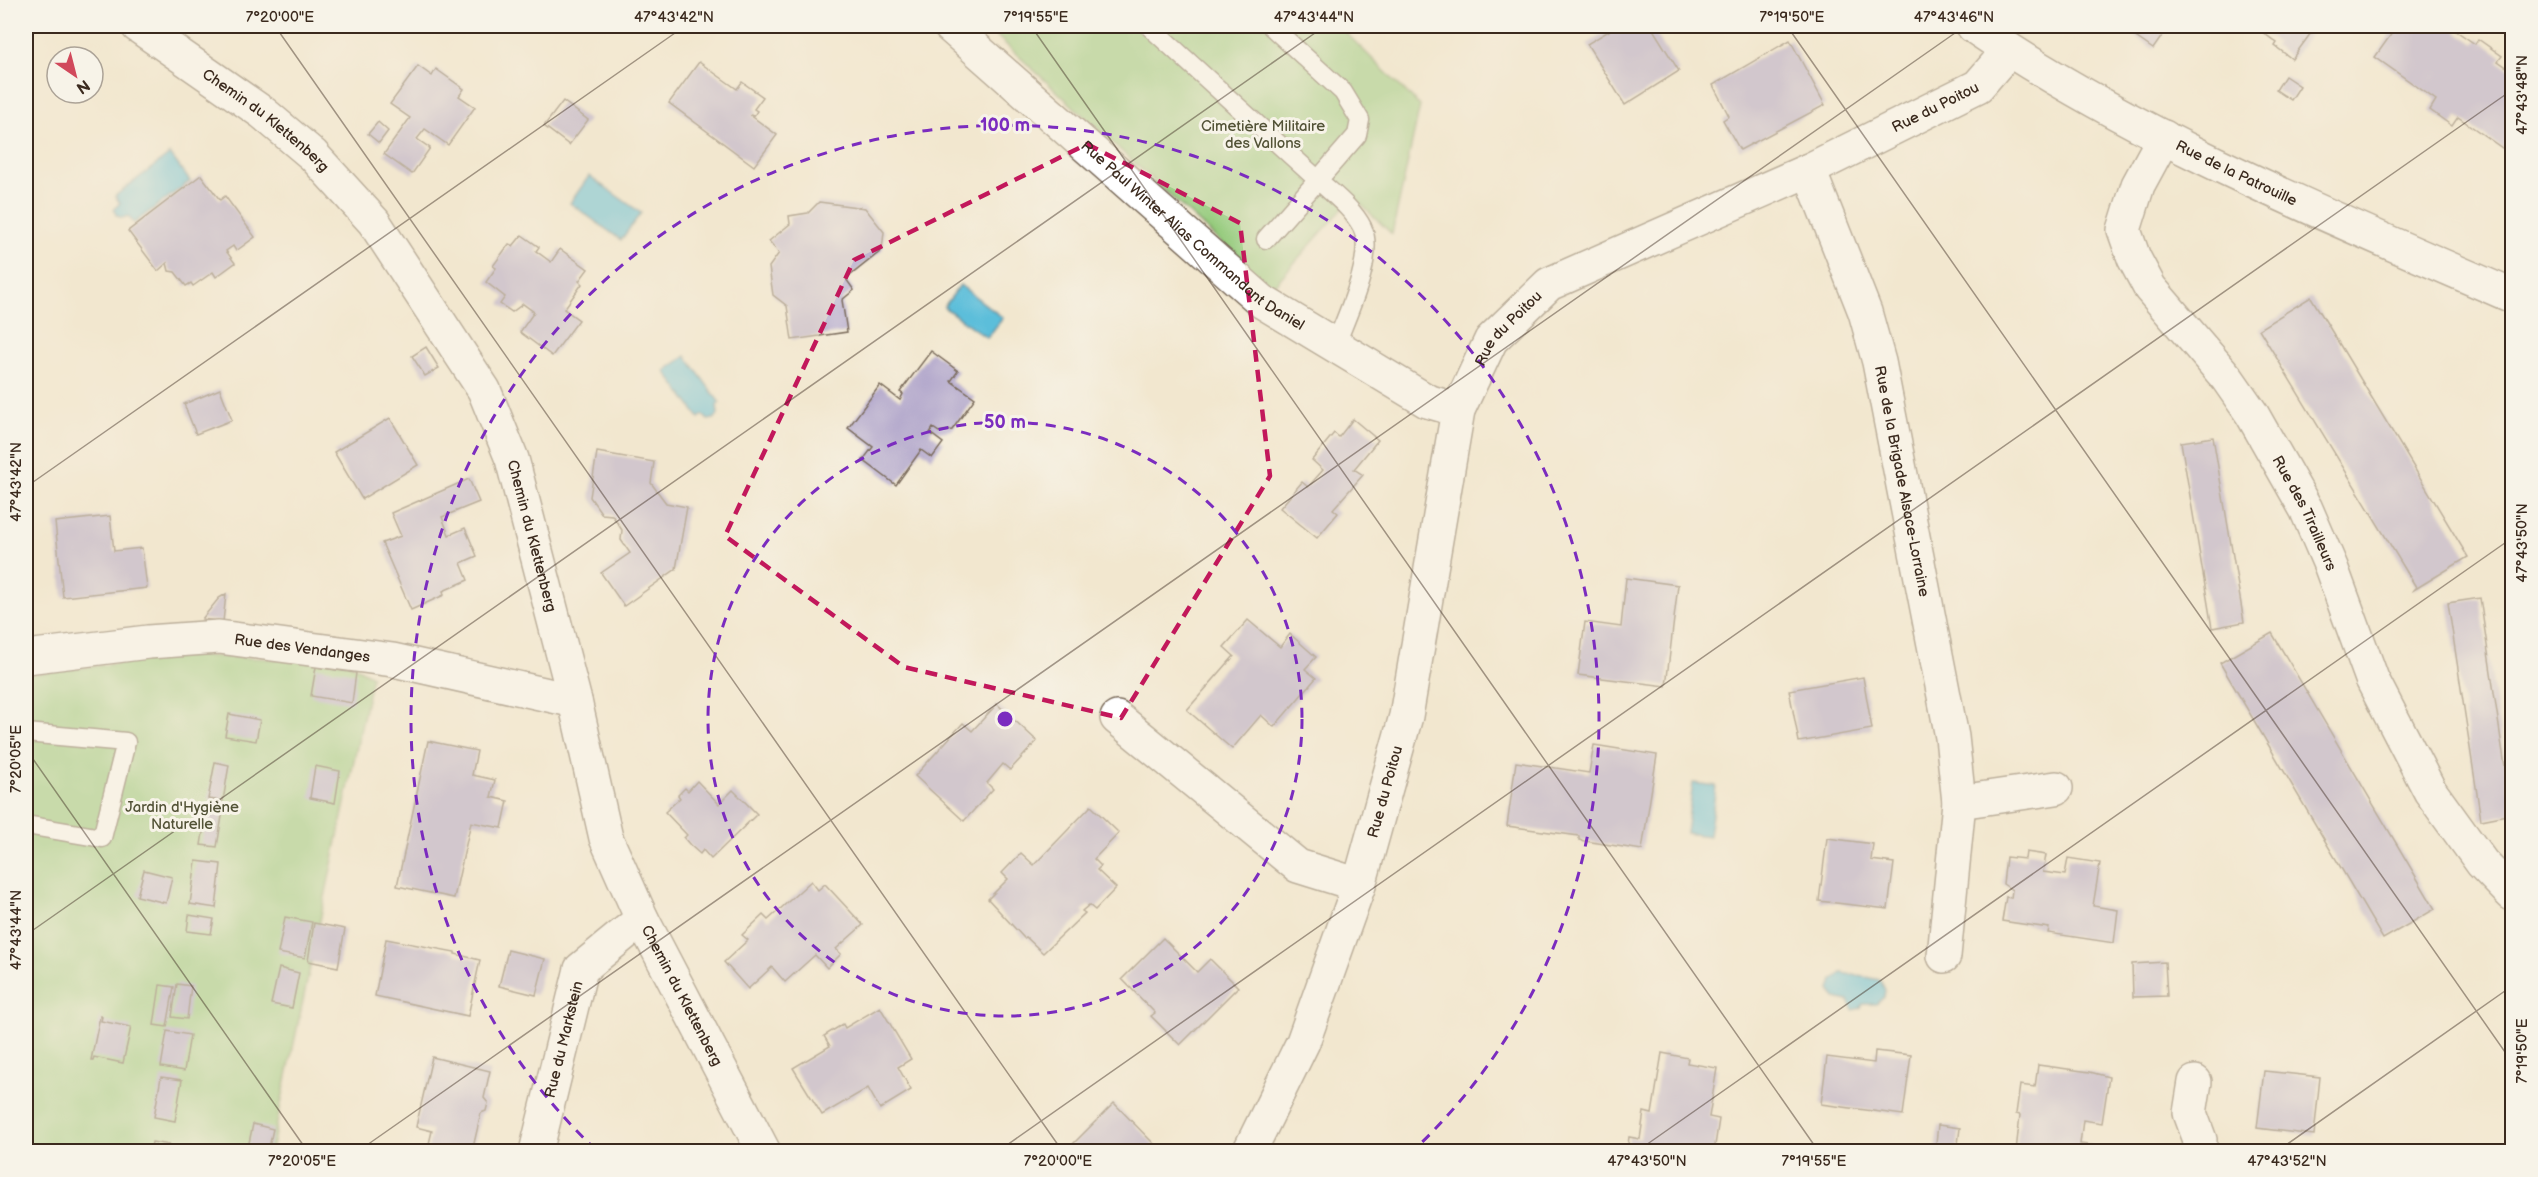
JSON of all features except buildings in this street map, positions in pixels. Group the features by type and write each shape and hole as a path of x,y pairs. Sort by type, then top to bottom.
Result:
{"street":[{"name":"Chemin du Klettenberg","path":"138,26 263,113 313,155 374,222 484,390 512,459 575,701 606,838 642,919 765,1152"},
{"name":"Rue Paul Winter Alias Commandant Daniel","path":"950,26 1263,302 1427,401 1458,410"},
{"name":"Rue de la Patrouille","path":"1973,26 2010,50 2164,137 2335,219 2512,296"},
{"name":"Rue du Poitou","path":"1249,1152 1303,1042 1359,885 1406,716 1458,410 1491,340 1549,284 1809,170 1978,86 2010,50"},
{"name":"Rue des Tirailleurs","path":"2164,137 2138,184 2124,230 2134,258 2150,288 2227,378 2252,414 2306,509 2331,567 2372,679 2430,791 2481,863 2512,894"},
{"name":"Rue de la Brigade Alsace-Lorraine","path":"1809,170 1865,312 1879,362 1952,737 1959,802 1944,956"},
{"name":"Rue des Vendanges","path":"26,657 148,642 219,637 393,660 575,701"},
{"path":"1117,718 1298,866 1359,885"},
{"path":"1959,802 2056,788"},
{"name":"Rue du Markstein","path":"536,1152 581,969 642,919"},
{"path":"2195,1083 2190,1113 2200,1140 2199,1152"}],"lane":[{"path":"1149,26 1318,180 1345,206 1362,228 1366,249 1357,286 1335,346"},
{"path":"1266,239 1357,135 1360,120 1343,92 1271,26"},
{"path":"26,733 126,742 102,838 26,825"}],"highlighted area":[{"path":"1087,144 1240,223 1270,476 1121,718 904,667 725,536 854,260"}],"green space":[{"name":"Cimetière Militaire des Vallons","path":"986,26 1339,26 1420,106 1392,234 1353,197 1271,289"},
{"name":"Jardin d'Hygiène Naturelle","path":"183,655 347,662 372,676 271,1151 26,1151 26,675"}],"water":[{"path":"170,154 190,181 134,223 128,216 122,218 116,215 114,209 120,203 115,196"},
{"path":"589,176 641,213 621,240 570,203"},
{"path":"960,285 1003,318 987,338 944,307"},
{"path":"686,356 720,403 717,405 718,415 714,419 708,420 703,415 699,418 665,371"},
{"path":"1693,783 1716,786 1709,836 1686,833"},
{"path":"1842,973 1880,980 1885,990 1884,997 1876,1004 1863,1004 1861,1008 1853,1010 1848,1001 1836,998 1830,990 1833,980"}]}
